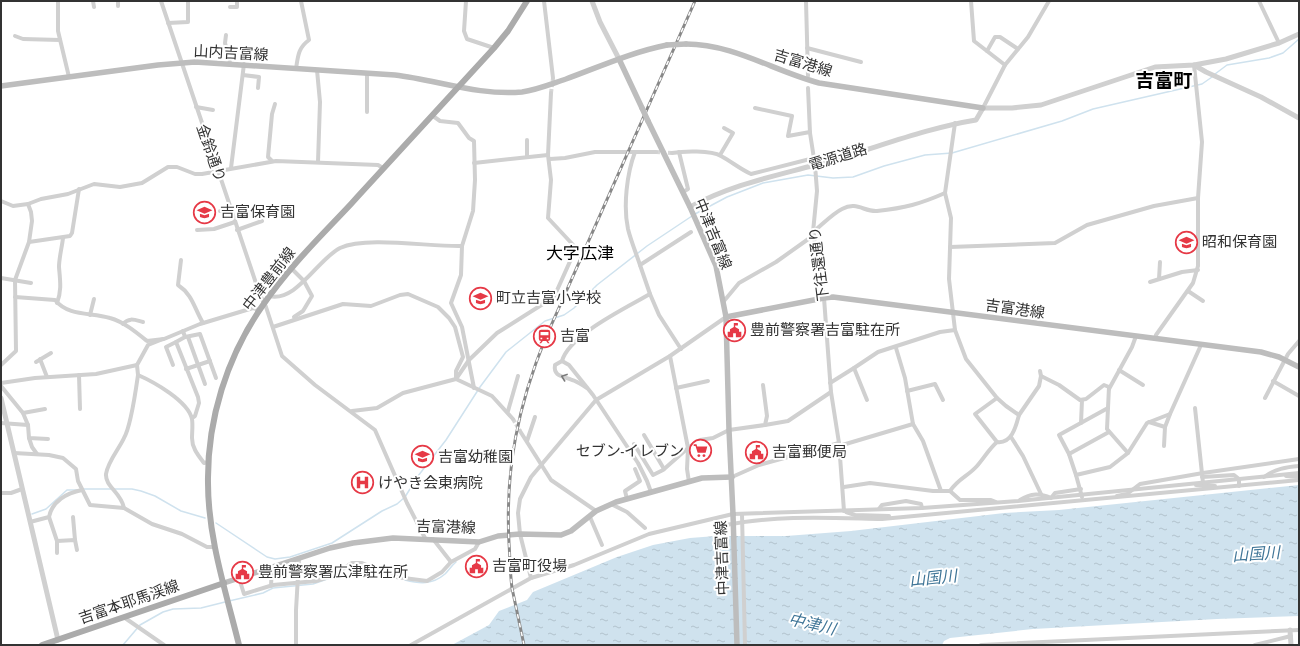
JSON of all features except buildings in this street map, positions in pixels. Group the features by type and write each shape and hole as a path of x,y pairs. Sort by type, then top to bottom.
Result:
{"main road":[{"name":"中津豊前線","path":"239,645 215,547 208,504 208,462 215,415 226,374 235,353 259,310 269,296 383,168 433,116 494,48 508,31 527,1"},
{"name":"吉富港線","path":"619,59 645,49 667,45 686,44 716,47 798,78 818,83 983,108"},
{"path":"459,86 485,91 506,92 534,90 619,59"},
{"name":"中津吉富線","path":"619,59 683,192 716,266 724,301 726,317 737,645"},
{"name":"山内吉富線","path":"1,86 181,63 230,63 367,73 421,78 459,86"},
{"name":"吉富港線","path":"726,317 824,298 1261,352 1286,360 1299,367"},
{"name":"吉富港線","path":"224,583 353,543 393,538 425,538 479,542 498,536 520,534 560,535 571,531 596,511 611,504 702,478 732,477"},
{"name":"吉富本耶馬渓線","path":"42,645 224,583"}],"street":[{"path":"58,1 58,31 68,77"},
{"path":"93,1 94,7"},
{"path":"118,1 118,6"},
{"name":"金鈴通り","path":"161,1 230,210 273,326 279,349 286,361 315,385 370,424 379,436 407,503 425,538"},
{"path":"168,23 188,22 188,1"},
{"path":"230,7 237,7 237,1"},
{"path":"296,69 298,51 301,46 309,40 301,1"},
{"path":"466,1 464,31 467,39 494,48"},
{"path":"544,1 553,78"},
{"path":"592,1 600,22 619,59"},
{"path":"806,1 808,76"},
{"path":"971,1 974,41 1005,65"},
{"path":"1049,1 1039,21 1005,65 983,108 1012,108 1041,105 1155,67 1194,65 1226,59 1278,44 1299,34"},
{"path":"1259,1 1278,44"},
{"path":"226,35 225,43 230,63"},
{"path":"15,36 23,39 60,40"},
{"path":"986,51 995,37 1000,37 1018,49"},
{"path":"807,48 861,62"},
{"path":"231,168 244,64"},
{"path":"1194,65 1261,97 1299,118"},
{"path":"1156,339 1156,335 1188,291 1198,270 1198,198 1202,142 1194,65"},
{"path":"317,70 320,102 318,162"},
{"path":"367,73 367,112"},
{"path":"243,75 259,77 258,88"},
{"name":"下往還通り","path":"808,88 810,132 817,191 814,233 824,298 830,383 844,487 840,517"},
{"path":"456,379 469,360 497,333 554,297 576,248 548,218 551,180 549,157 551,93"},
{"path":"272,161 268,157 275,104"},
{"path":"196,107 213,110"},
{"path":"755,108 792,116 788,136 810,132"},
{"name":"電源道路","path":"690,207 715,194 742,184 815,165 898,138 955,123 976,120 983,108"},
{"path":"433,116 440,121 458,123 469,138 474,141 475,180 473,212 462,246 461,275 450,303 462,327 474,388"},
{"path":"955,123 945,193 951,218 949,279 955,330 966,359 997,398 1020,415"},
{"path":"720,155 734,133 724,128"},
{"path":"527,140 527,157"},
{"path":"474,163 527,157 566,158 595,152 656,152"},
{"path":"635,152 630,166 627,192 628,227 650,294 659,314 681,349"},
{"path":"679,152 688,189 683,192"},
{"path":"672,153 679,152 720,155 742,170 751,174 814,158"},
{"path":"1,201 13,206 28,204 40,199 68,194 94,184 120,188 137,184 168,167 177,167 195,174 272,161 378,165 383,168"},
{"path":"29,242 63,238 72,233 79,189"},
{"path":"724,301 739,283 776,262 814,233 842,208 856,205 875,211 903,208 918,205 945,193"},
{"path":"950,248 1055,243 1087,225 1154,206 1198,198"},
{"path":"1,365 16,351 15,280 29,242 32,221 28,204"},
{"path":"220,210 230,210"},
{"path":"237,230 262,221"},
{"path":"197,230 214,229 235,222"},
{"path":"640,265 691,232"},
{"path":"57,303 60,295 62,279 59,267 63,238"},
{"path":"269,296 275,297 288,294 304,281 313,270 339,249 347,246 371,243 462,246"},
{"path":"181,260 178,285 185,290 193,300 203,323"},
{"path":"1159,279 1160,262"},
{"path":"292,269 304,281 312,296 303,311 294,317 296,319"},
{"path":"1150,282 1182,272 1198,270"},
{"path":"1,278 31,283"},
{"path":"1188,291 1203,301"},
{"path":"273,326 344,304 353,303 371,306 400,295 408,294 416,296 438,307 449,318 455,327 463,357 456,371 456,379"},
{"path":"587,388 556,373 555,365 562,361 566,349 584,334 650,294"},
{"path":"15,296 55,300 62,308 110,318 124,324 147,340 164,339"},
{"path":"90,315 94,299"},
{"path":"124,508 121,497 111,489 106,474 114,455 125,437 138,375 137,365 148,345 203,323 253,308 259,310"},
{"path":"531,578 520,534 518,513 520,499 531,477 541,463 596,400 681,349 726,317"},
{"path":"124,324 126,320 131,319 143,322"},
{"path":"830,383 870,356 940,332 955,330"},
{"path":"183,331 187,337 205,384"},
{"path":"173,365 166,347 187,337 200,334 216,378"},
{"path":"1128,453 1109,432 1107,426 1109,389 1132,347 1136,336"},
{"path":"1265,398 1288,354 1299,341"},
{"path":"176,342 198,397 199,404 195,416 192,418"},
{"path":"1164,446 1166,427 1170,414 1201,345"},
{"path":"896,348 907,391 913,424 923,441 941,491"},
{"path":"47,377 38,361 51,353"},
{"path":"670,356 688,448 687,469 689,482"},
{"path":"186,369 210,361"},
{"path":"562,361 569,365 596,400 638,463 651,492"},
{"path":"37,454 32,447 29,438 28,425 23,413 1,385 47,377 106,372 137,365"},
{"path":"854,368 867,400"},
{"path":"1120,370 1143,385"},
{"path":"950,491 958,480 970,473 978,465 996,442 1001,442 1011,437 1020,415 1039,386 1041,376 1040,371"},
{"path":"79,375 80,409"},
{"path":"138,375 164,389 186,409 192,418 192,440 194,448 204,463 208,462"},
{"path":"508,411 518,376"},
{"path":"1041,376 1059,385 1082,400"},
{"path":"352,411 377,408 403,392 456,379 492,396 508,411 513,419"},
{"path":"676,388 708,381"},
{"path":"1273,381 1299,396"},
{"path":"907,391 935,384 943,400"},
{"path":"763,385 768,416 765,424"},
{"path":"1082,400 1104,385 1109,387 1109,389"},
{"path":"634,444 653,475 664,469 688,448 700,440 713,438 729,430 788,420 831,392"},
{"path":"1,398 4,423 14,454 58,640"},
{"path":"996,442 975,414 997,398"},
{"path":"1081,423 1082,400"},
{"path":"1082,500 1081,489 1069,454 1059,435 1108,408"},
{"path":"1195,408 1196,433 1202,475 1201,486"},
{"path":"23,413 45,409"},
{"path":"1076,475 1110,467 1128,453 1149,422 1170,414"},
{"path":"527,441 535,417"},
{"path":"1149,422 1166,427"},
{"path":"4,423 28,425"},
{"path":"732,477 759,465 913,424"},
{"path":"520,431 551,480 596,511"},
{"path":"1069,454 1109,432"},
{"path":"644,435 664,469"},
{"path":"1011,437 1023,456 1041,494"},
{"path":"29,438 48,439"},
{"path":"14,454 37,454 63,458 72,464 76,469 82,490 90,505 124,508 152,524 182,534 207,547 215,547"},
{"path":"726,525 768,520 840,517 882,519 898,518 1100,499 1201,486 1239,479 1298,475 1297,460 1140,484 1127,494 1100,499"},
{"path":"1263,478 1271,472 1297,466"},
{"path":"627,499 625,491 640,482 635,469"},
{"path":"1202,475 1234,475 1239,479"},
{"path":"1284,476 1286,482"},
{"path":"1237,486 1239,479"},
{"path":"410,645 531,578 574,565 649,534 733,514 922,508 960,502 1018,501 1194,484 1201,486 1237,486 1299,480"},
{"path":"844,487 870,483 950,491 960,502"},
{"path":"1,493 11,493 22,489"},
{"path":"1052,504 1051,498 1055,493 1081,489"},
{"path":"58,553 57,541 49,517 50,509 68,493 82,490"},
{"path":"1018,501 1027,496 1041,494 1051,498"},
{"path":"879,509 882,505 906,501 922,504 922,508"},
{"path":"611,504 626,512 645,528"},
{"path":"927,515 929,506"},
{"path":"842,511 855,515 898,518"},
{"path":"742,514 745,645"},
{"path":"30,522 49,517"},
{"path":"73,517 77,550"},
{"path":"590,517 602,545"},
{"path":"433,539 451,562"},
{"path":"57,541 75,540"},
{"path":"239,578 244,594 271,586 316,581 332,576 352,563 362,563 396,577 427,581 442,572 451,562 474,549 479,542"},
{"path":"296,645 299,559"},
{"path":"271,586 272,567"},
{"path":"124,618 164,645"},
{"path":"1290,630 1291,645"},
{"path":"981,645 1051,643 1299,630"},
{"path":"1255,645 1291,636"}],"water":[{"path":"1299,485 1299,616 1033,629 950,638 944,641 942,645 452,645 489,625 499,611 527,600 533,592 617,557 653,545 690,538 716,536 786,536 851,531 1004,513 1059,510"}],"waterway":[{"path":"1215,74 1227,65 1269,58 1283,53 1299,39"},
{"path":"695,214 727,197 763,183 808,175 833,178 853,177 884,166 925,155 952,153 1062,121 1093,109 1202,84 1212,77"},
{"path":"216,523 267,557 275,559 290,557 332,543 382,511 397,504 405,497 418,476 446,440 480,387 506,352 545,321 564,315 574,308 597,285 647,246 692,216"},
{"path":"83,489 132,489 141,491 155,496 181,511 205,518"},
{"path":"32,514 46,509 67,490 77,490"},
{"path":"405,580 421,583 431,582 440,578 456,562"},
{"path":"347,569 354,565"},
{"path":"367,567 378,572"},
{"path":"229,601 263,593 273,588 313,584 333,577"},
{"path":"123,645 140,625 163,612 173,609 201,608 225,602"}],"tunnel":[{"path":"551,93 553,78"},
{"path":"656,152 672,153"},
{"path":"513,419 520,431"}],"railway":[{"path":"524,645 512,588 508,516 512,463 521,413 536,362 546,337 695,1"}],"place":[{"name":"吉富保育園","path":"205,212"},
{"name":"昭和保育園","path":"1187,242"},
{"name":"町立吉富小学校","path":"480,298"},
{"name":"豊前警察署吉富駐在所","path":"735,330"},
{"name":"吉富","path":"545,336"},
{"name":"セブン-イレブン","path":"700,451"},
{"name":"吉富郵便局","path":"757,452"},
{"name":"吉富幼稚園","path":"422,457"},
{"name":"けやき会東病院","path":"362,483"},
{"name":"吉富町役場","path":"477,566"},
{"name":"豊前警察署広津駐在所","path":"242,572"}],"district":[{"name":"吉富町","path":"1164,80"},
{"name":"大字広津","path":"580,253"}],"water label":[{"name":"山国川","path":"1256,554"},
{"name":"山国川","path":"933,578"},
{"name":"中津川","path":"812,624"}]}
